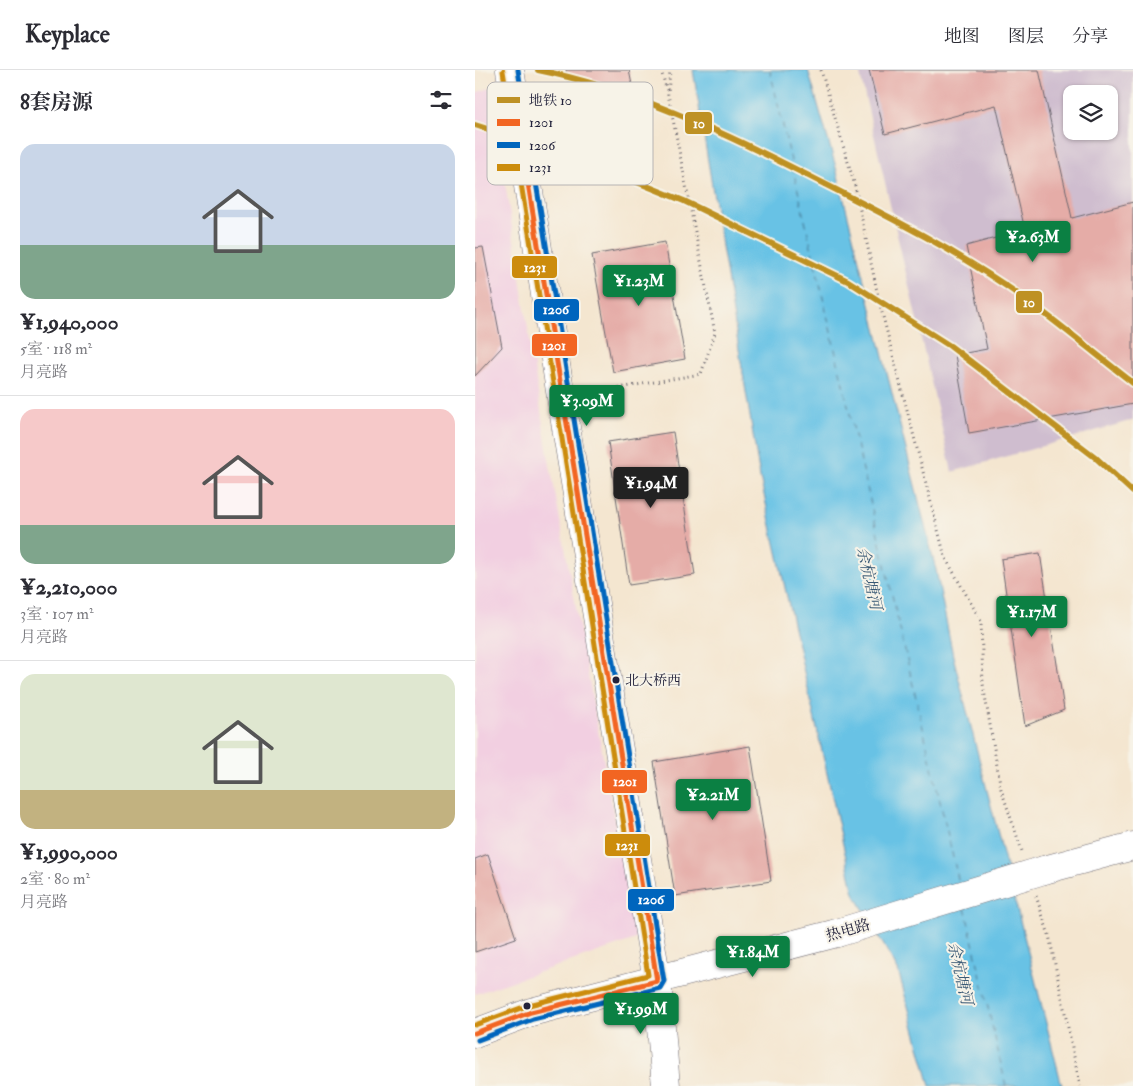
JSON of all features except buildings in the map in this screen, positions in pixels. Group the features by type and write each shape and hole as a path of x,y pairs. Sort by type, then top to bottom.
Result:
{"street":[{"path":"528,185 657,981 666,1086"},
{"name":"热电路","path":"475,1033 531,1012 837,933 1133,846"}],"path":[{"path":"561,397 701,374 715,333 668,94 661,70"},
{"path":"668,94 670,70"},
{"path":"821,70 855,186 879,301 945,557 981,621 983,684 1001,789 1035,874 1080,1086"}],"shaded area":[{"path":"859,70 1133,70 1133,420 952,472"},
{"path":"487,89 487,185 505,185 546,443 636,939 475,994 475,93"}],"water":[{"name":"余杭塘河","path":"693,70 808,70 835,164 936,570 953,656 1062,1086 930,1086 898,970 854,893 760,477"}],"ferry route":[{"path":"770,70 959,883"},
{"path":"965,908 1006,1086"}],"metro line":[{"name":"10","path":"538,70 586,82"},
{"name":"10","path":"653,104 702,124 764,154 886,215 946,248 1004,284 1133,383"},
{"name":"10","path":"475,125 487,129"},
{"name":"10","path":"644,185 684,201 848,281 950,346 1095,457 1133,492"}],"transit line":[{"name":"1206","path":"518,70 520,82"},
{"name":"1231","path":"503,71 505,82"},
{"name":"1231","path":"475,1025 529,1005 648,975 521,185"},
{"name":"1201","path":"528,185 657,981"},
{"name":"1206","path":"478,1040 533,1019 660,988 664,981 536,185"},
{"name":"1201","path":"475,1033 531,1012 657,981"}],"place":[{"name":"北大桥西","path":"616,680"}]}
